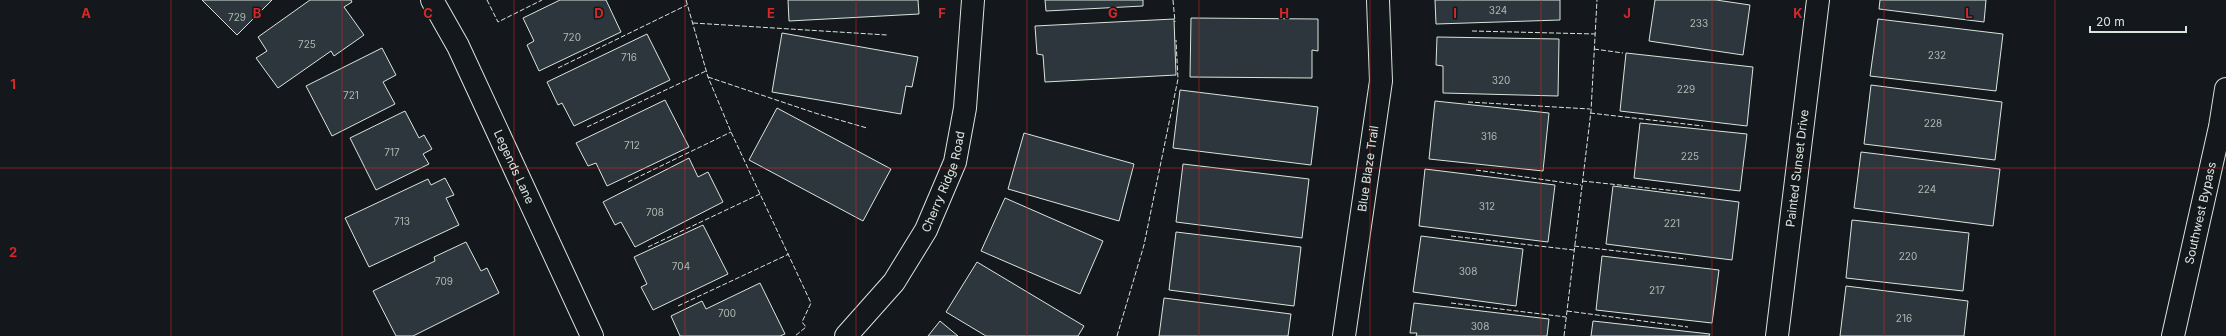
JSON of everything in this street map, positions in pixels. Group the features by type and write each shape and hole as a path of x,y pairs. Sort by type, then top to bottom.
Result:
{"street":[{"name":"Legends Lane","path":"432,0 458,46 592,336"},
{"name":"Cherry Ridge Road","path":"846,336 898,275 926,230 955,162 965,108 973,0"},
{"name":"Blue Blaze Trail","path":"1344,336 1381,81 1378,0"},
{"name":"Painted Sunset Drive","path":"1776,336 1818,0"},
{"name":"Southwest Bypass","path":"2173,336 2220,127 2226,89"}],"building":[{"path":"202,0 272,0 237,35"},
{"path":"310,0 351,0 352,2 344,7 364,35 334,56 331,51 278,88 256,58 267,51 258,37"},
{"path":"560,0 606,0 621,32 539,71 527,45 534,41 523,18"},
{"path":"788,0 918,0 919,14 789,21"},
{"path":"1045,0 1143,0 1143,6 1046,11"},
{"path":"1435,0 1560,0 1560,20 1436,24"},
{"path":"1655,0 1716,0 1750,5 1743,55 1649,41"},
{"path":"1880,0 1986,0 1984,22 1879,9"},
{"path":"1191,18 1318,19 1318,51 1312,50 1312,78 1190,77"},
{"path":"1174,19 1176,75 1045,82 1043,55 1037,54 1035,26"},
{"path":"1878,19 2003,34 1996,91 1870,76"},
{"path":"782,33 918,57 912,87 906,86 901,114 772,92"},
{"path":"647,34 670,80 574,126 562,103 558,105 547,82"},
{"path":"1437,37 1559,39 1558,96 1443,93 1443,66 1436,65"},
{"path":"382,48 396,75 383,82 395,104 332,136 306,86"},
{"path":"1626,53 1753,67 1747,126 1620,111"},
{"path":"1871,85 2002,102 1995,160 1864,144"},
{"path":"1180,90 1318,107 1311,165 1173,148"},
{"path":"665,100 689,147 607,186 596,163 588,166 576,143"},
{"path":"1435,101 1549,113 1543,171 1429,159"},
{"path":"777,108 891,169 863,221 749,160"},
{"path":"405,111 419,138 424,135 432,149 423,154 429,164 376,190 350,138"},
{"path":"1640,123 1747,134 1740,191 1634,178"},
{"path":"1024,133 1134,164 1119,221 1008,189"},
{"path":"1861,152 2000,169 1993,226 1854,208"},
{"path":"689,158 698,177 708,172 723,202 635,247 621,222 615,225 603,202"},
{"path":"1183,164 1309,179 1302,238 1176,222"},
{"path":"1425,169 1555,185 1548,242 1419,226"},
{"path":"445,178 454,195 446,198 459,225 369,267 345,218 428,179 431,185"},
{"path":"1613,186 1739,202 1732,260 1606,244"},
{"path":"1005,198 1103,241 1080,294 981,251"},
{"path":"1852,220 1969,233 1963,291 1846,278"},
{"path":"703,225 728,274 653,310 641,287 647,284 634,257"},
{"path":"1176,232 1301,247 1294,306 1169,290"},
{"path":"1421,236 1523,249 1516,306 1413,292"},
{"path":"466,242 481,271 487,268 499,293 413,336 396,336 373,291 435,261 434,257"},
{"path":"1602,256 1719,270 1712,323 1596,310"},
{"path":"977,262 1084,326 1078,336 986,336 946,312"},
{"path":"760,283 785,334 780,336 680,336 671,316 702,301 706,309"},
{"path":"1846,286 1968,301 1964,336 1840,336"},
{"path":"1164,298 1291,314 1288,336 1159,336"},
{"path":"1414,303 1549,319 1547,336 1416,336 1417,333 1410,333"},
{"path":"940,321 958,336 928,336"},
{"path":"1593,321 1710,334 1709,336 1591,336"}],"fence":[{"path":"487,0 498,22 542,0"},
{"path":"686,0 708,77 731,132 811,303 802,322 806,327 795,336"},
{"path":"1173,0 1175,22"},
{"path":"1564,336 1591,111 1597,0"},
{"path":"558,68 687,5"},
{"path":"693,23 887,35"},
{"path":"1472,31 1595,34"},
{"path":"1117,336 1144,245 1178,79 1176,40"},
{"path":"1594,49 1623,53"},
{"path":"587,127 706,71"},
{"path":"708,77 815,113 867,128"},
{"path":"1468,102 1590,109"},
{"path":"1590,113 1703,126"},
{"path":"628,182 731,132"},
{"path":"1476,170 1581,185"},
{"path":"1582,181 1705,194"},
{"path":"648,247 760,194"},
{"path":"1451,236 1574,250"},
{"path":"1574,246 1686,259"},
{"path":"678,306 789,254"},
{"path":"1451,303 1566,317"},
{"path":"1567,311 1688,327"}]}
